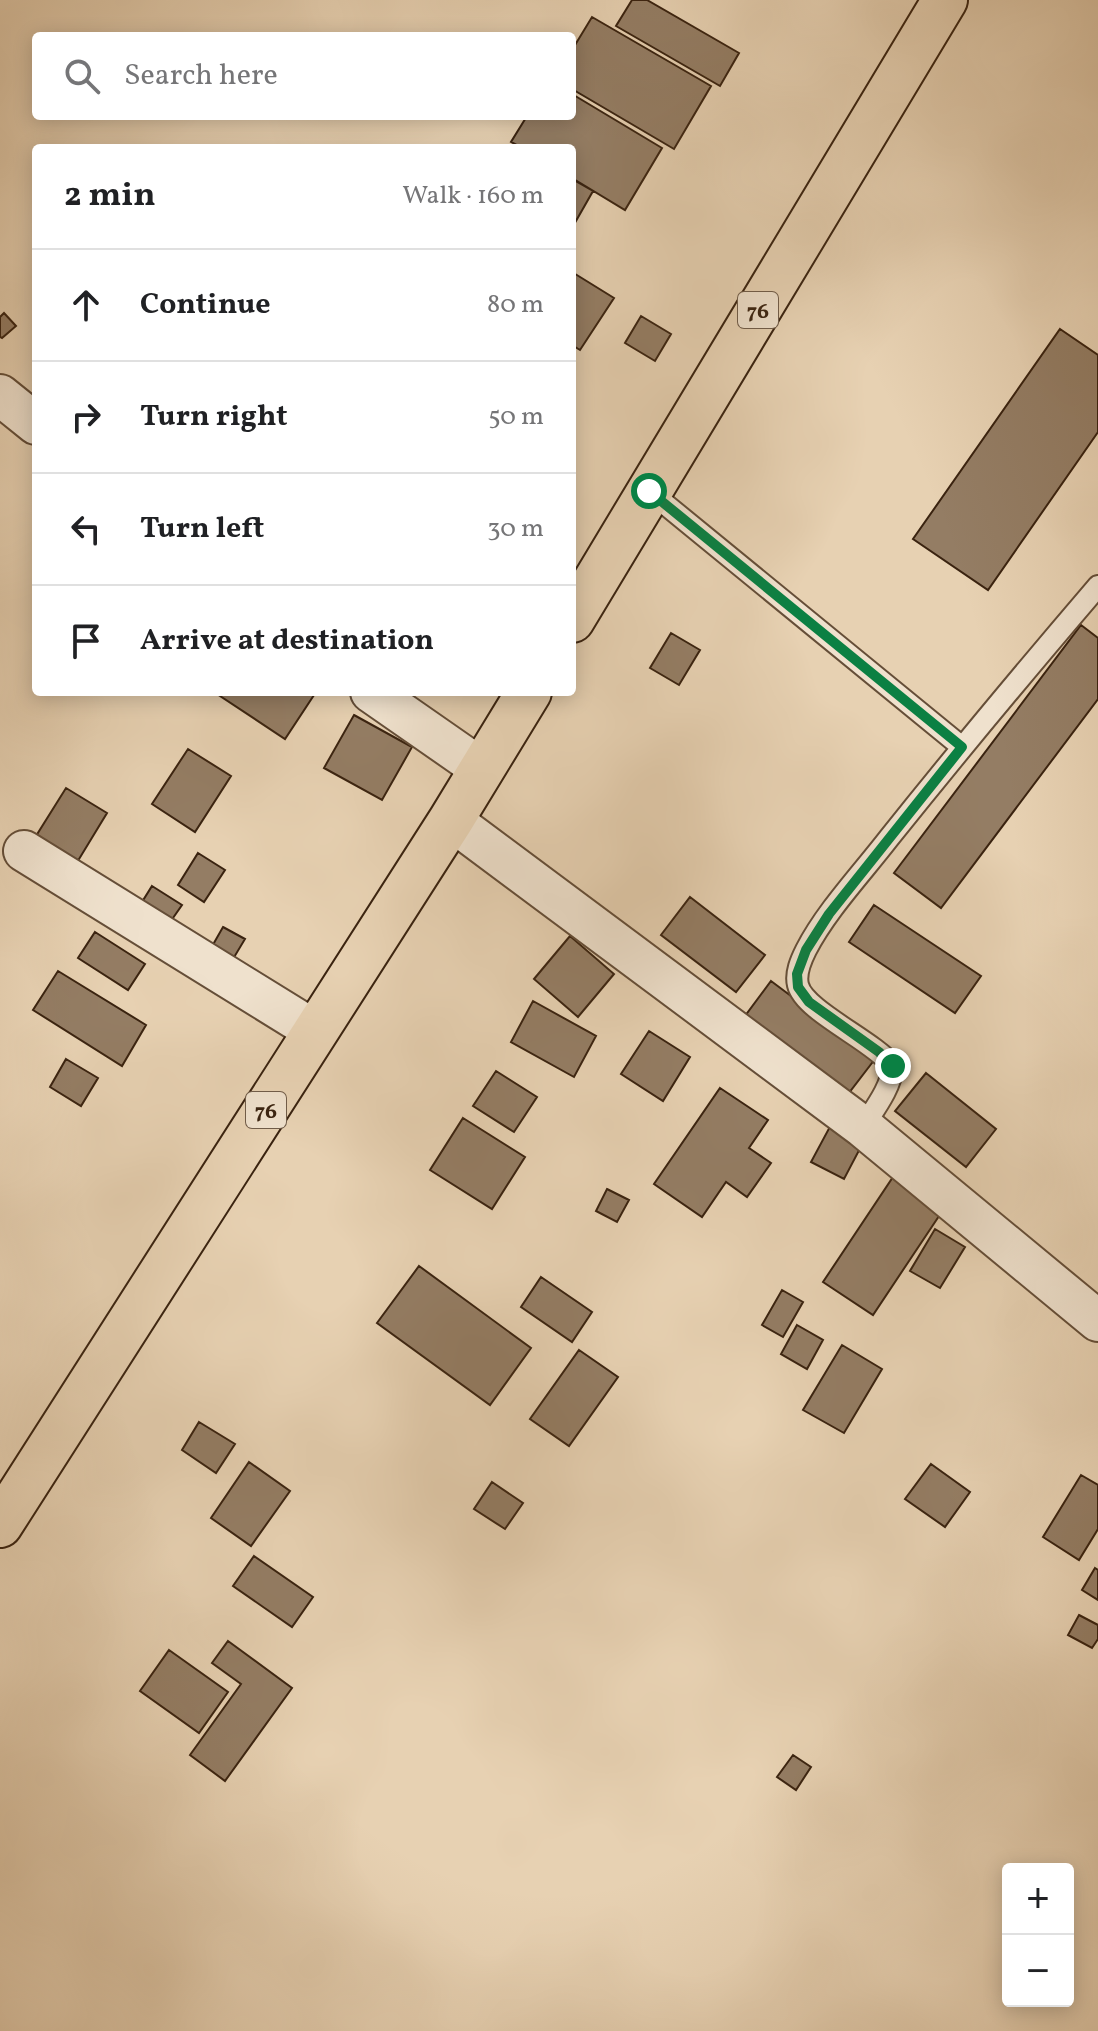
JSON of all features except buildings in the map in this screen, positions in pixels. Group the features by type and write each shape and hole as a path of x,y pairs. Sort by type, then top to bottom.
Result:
{"highway":[{"name":"76","path":"576,613 945,0"},
{"name":"76","path":"0,1525 483,770 527,696"}],"street":[{"path":"0,395 32,421"},
{"path":"377,696 483,770"},
{"path":"451,820 863,1127 1098,1321"},
{"path":"24,851 315,1031"}],"lane":[{"path":"649,491 962,747"},
{"path":"863,1127 886,1089 893,1066 879,1052 809,1002 798,987 797,974 806,950 829,914 962,747 1098,586"}],"route":[{"path":"649,491 962,747 829,914 806,950 797,974 798,987 809,1002 879,1052 893,1066"}]}
